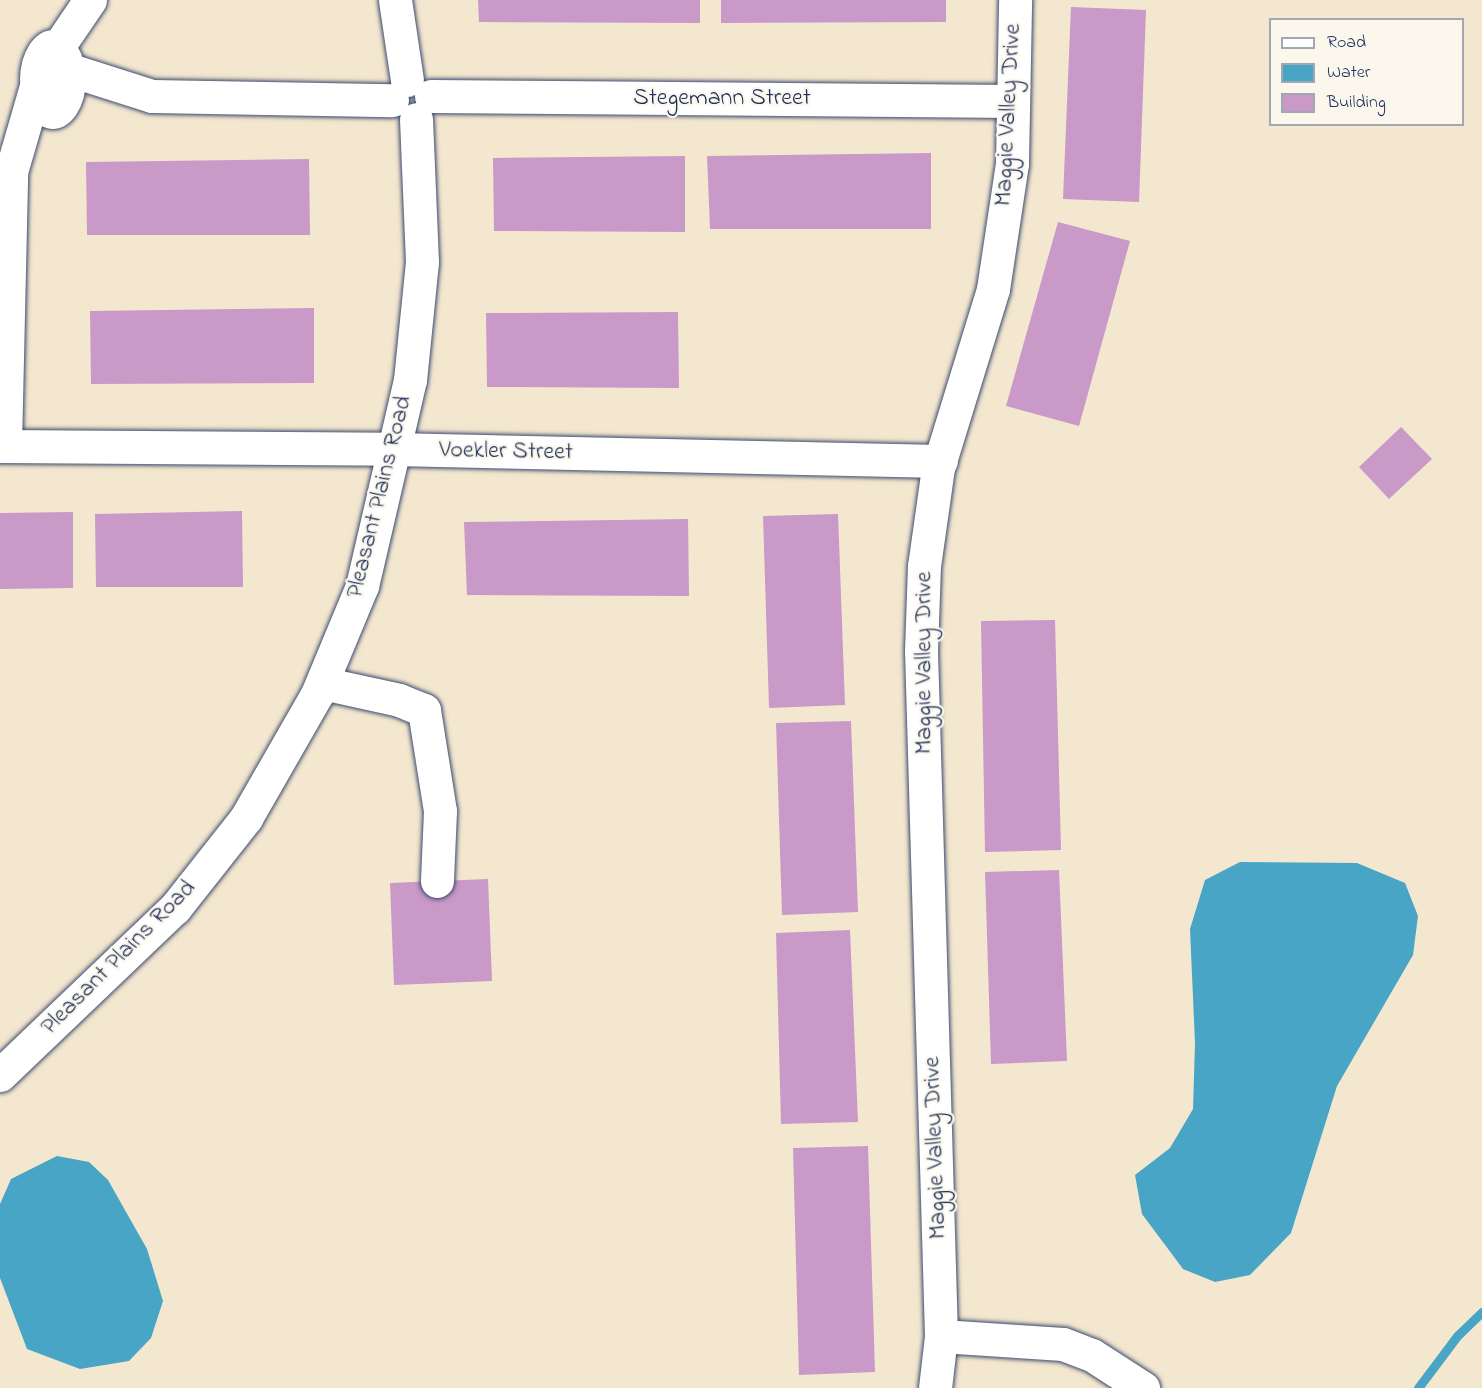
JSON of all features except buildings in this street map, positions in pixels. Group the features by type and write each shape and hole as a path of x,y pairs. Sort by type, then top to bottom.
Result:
{"street":[{"path":"3,446 11,172 55,63 90,0"},
{"name":"Pleasant Plains Road","path":"0,1075 175,908 246,818 322,683 362,586 410,380 422,262 411,99 395,0"},
{"name":"Maggie Valley Drive","path":"935,1388 941,1336 921,651 924,566 941,460 993,289 1012,163 1016,0"},
{"name":"Stegemann Street","path":"55,63 152,96 1013,101"},
{"name":"Voekler Street","path":"3,446 393,449 941,460"},
{"path":"322,683 399,700 424,710 440,811 437,881"},
{"path":"941,1336 1063,1344 1092,1355 1143,1388"}],"water":[{"path":"1240,862 1357,863 1405,883 1418,916 1413,955 1337,1086 1291,1233 1250,1275 1215,1282 1183,1269 1142,1214 1135,1175 1170,1148 1193,1109 1195,1043 1190,929 1205,880"},
{"path":"57,1156 89,1162 108,1180 147,1249 163,1301 151,1338 129,1361 80,1369 27,1349 0,1278 0,1204 11,1179"}],"waterway":[{"path":"1418,1388 1457,1336 1482,1312"}]}
